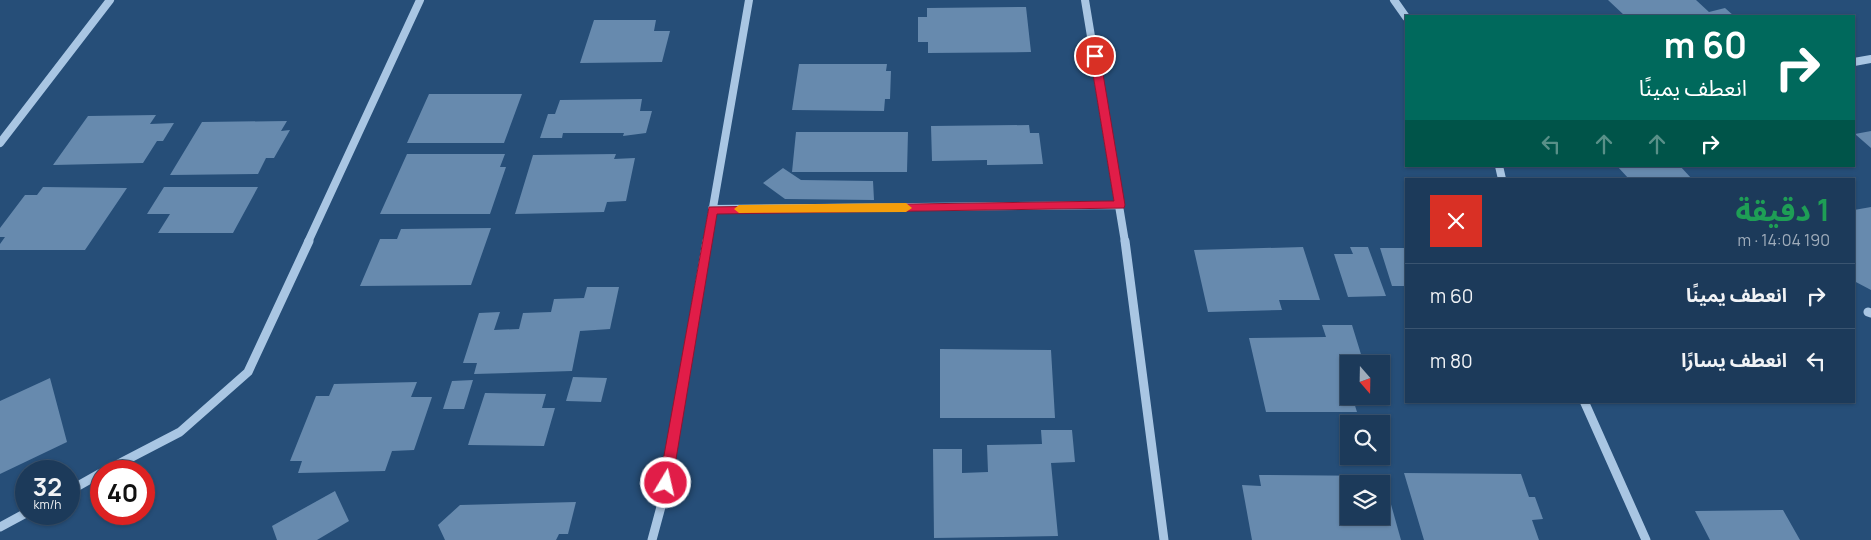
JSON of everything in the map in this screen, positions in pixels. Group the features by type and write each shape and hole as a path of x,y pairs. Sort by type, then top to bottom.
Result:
{"street":[{"path":"0,143 110,0"},
{"path":"126,460 180,432 248,372 420,0"},
{"path":"652,540 662,502 748,0"},
{"path":"1086,0 1120,205 1164,540"},
{"path":"1394,0 1405,16"},
{"path":"1855,62 1871,59"},
{"path":"712,210 1120,205"},
{"path":"1585,403 1646,540"},
{"path":"0,527 15,519"}],"building":[{"path":"1608,0 1696,0 1709,12 1725,8 1733,15 1624,15"},
{"path":"1026,7 1031,52 928,53 928,42 918,42 918,17 927,17 927,8"},
{"path":"594,20 656,20 654,31 670,31 662,62 580,63"},
{"path":"799,64 887,64 886,71 891,71 890,99 885,99 884,111 792,110"},
{"path":"429,94 522,94 504,143 407,143"},
{"path":"642,99 640,111 652,111 646,133 623,136 624,133 563,133 562,138 540,138 548,114 555,114 560,100"},
{"path":"156,115 150,124 174,123 163,141 157,141 143,163 53,165 88,116"},
{"path":"287,121 281,131 290,130 274,158 266,158 258,174 170,175 202,122"},
{"path":"1029,125 1030,133 1039,133 1043,164 987,165 987,160 932,161 931,126"},
{"path":"1871,131 1871,148 1855,134"},
{"path":"796,132 908,132 907,172 792,172"},
{"path":"407,154 505,154 500,167 506,167 490,214 380,214"},
{"path":"616,154 614,159 635,158 626,201 607,202 604,212 515,214 533,155"},
{"path":"1618,167 1681,167 1691,178 1628,178"},
{"path":"783,168 801,180 873,181 874,200 785,199 763,183"},
{"path":"43,187 127,188 85,250 0,250 0,244 5,237 0,237 0,228 25,195 37,195"},
{"path":"164,187 258,187 233,233 158,233 170,214 147,214"},
{"path":"1871,207 1871,290 1855,282 1855,210"},
{"path":"491,228 471,285 360,286 380,239 397,239 401,229"},
{"path":"1303,247 1320,300 1279,300 1282,310 1208,312 1194,250"},
{"path":"1350,247 1368,247 1386,296 1348,297 1334,254 1353,254"},
{"path":"1380,248 1405,248 1405,286 1392,286"},
{"path":"587,287 619,287 610,329 580,331 572,371 474,374 477,363 463,363 479,313 500,312 494,330 519,329 523,313 551,312 554,299 584,298"},
{"path":"1322,325 1352,325 1361,355 1340,355 1340,405 1355,405 1357,412 1266,412 1249,338 1326,337"},
{"path":"940,349 1051,350 1055,418 940,418"},
{"path":"573,377 607,378 601,402 566,401"},
{"path":"50,378 67,442 29,460 15,460 15,467 0,474 0,401"},
{"path":"473,380 464,409 443,409 452,381"},
{"path":"417,382 411,397 432,397 414,450 392,451 385,471 298,473 302,461 290,461 316,396 329,396 334,384"},
{"path":"485,393 546,394 542,408 555,408 544,446 468,445"},
{"path":"1041,430 1072,430 1075,462 1051,463 1058,536 934,538 933,449 962,449 962,473 988,472 987,445 1042,444"},
{"path":"1404,473 1521,474 1529,497 1535,497 1543,519 1532,520 1539,540 1424,540"},
{"path":"1259,475 1340,476 1340,525 1390,525 1390,501 1401,540 1252,540 1242,485 1261,486"},
{"path":"335,491 349,521 317,540 277,540 272,526"},
{"path":"576,502 568,534 559,534 556,540 445,540 438,525 460,505"},
{"path":"1783,510 1800,540 1710,540 1695,511"}],"slow traffic":[{"path":"739,209 906,208"}],"route":[{"path":"666,483 712,210 1120,205 1095,56"}]}
